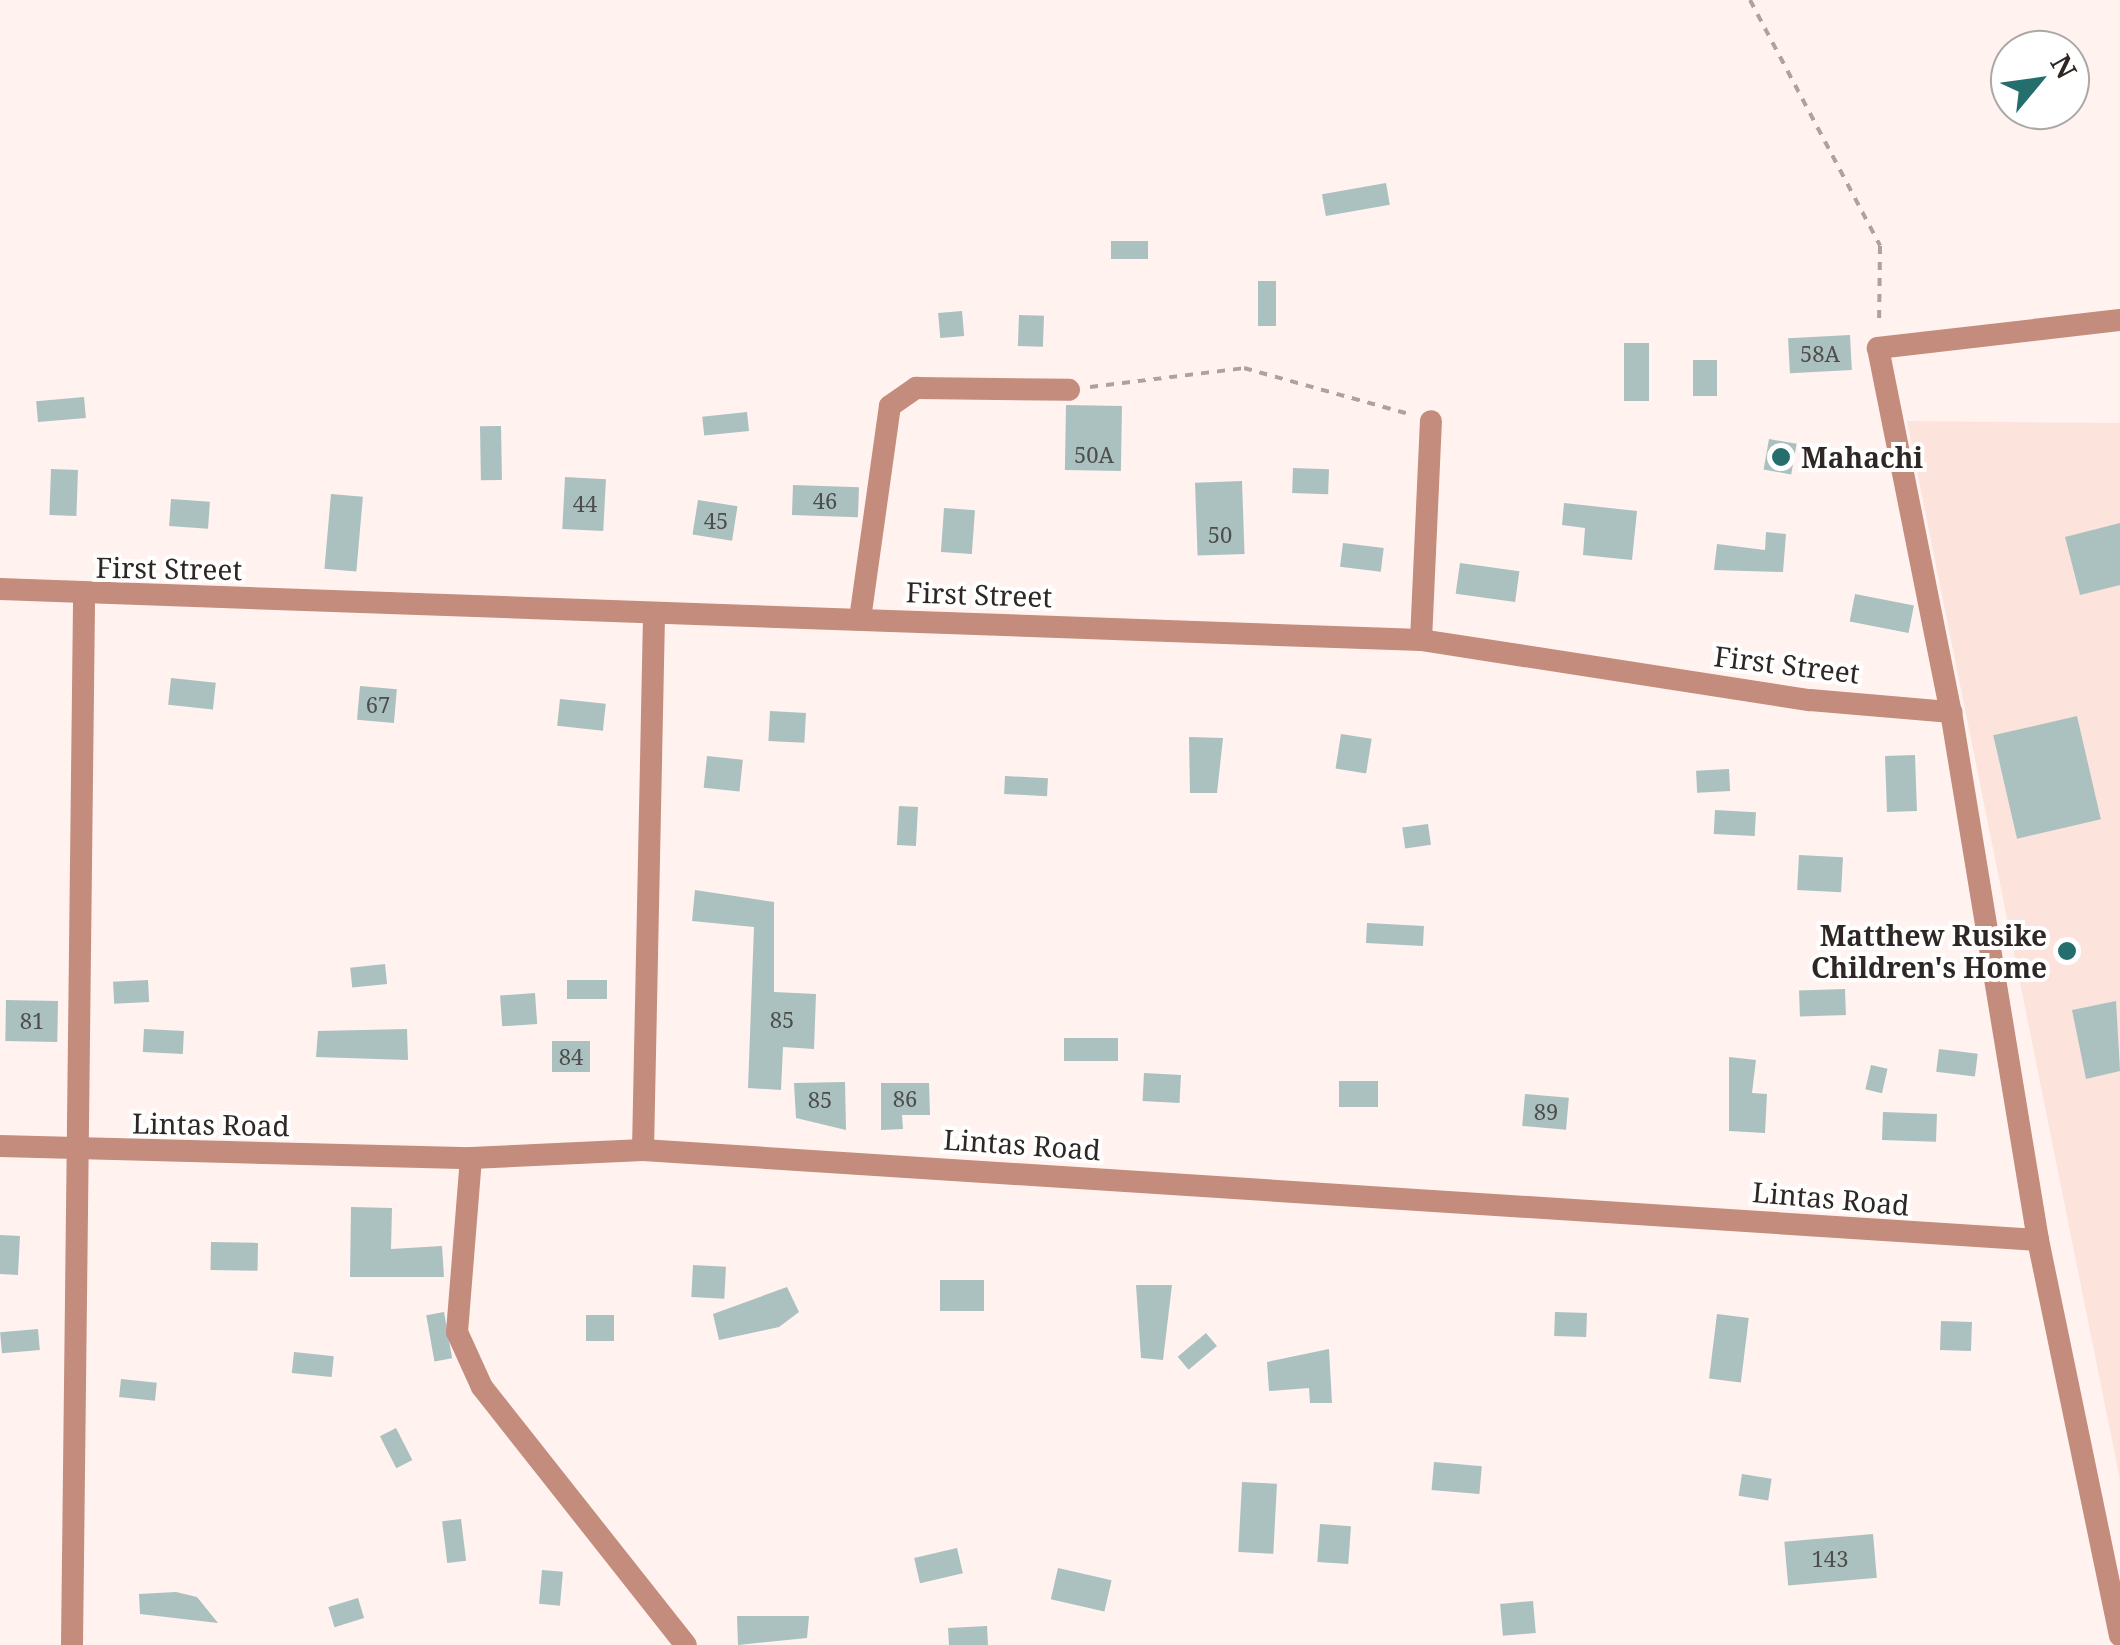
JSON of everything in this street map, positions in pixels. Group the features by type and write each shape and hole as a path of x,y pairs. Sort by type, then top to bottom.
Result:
{"street":[{"path":"2120,320 1878,348 1951,712 2038,1240 2120,1636"},
{"path":"860,620 890,406 916,388 1070,390"},
{"path":"1420,640 1431,420"},
{"name":"First Street","path":"0,589 84,596 1420,640 1810,700 1951,712"},
{"path":"72,1645 72,1152 84,596"},
{"path":"644,1150 654,614"},
{"name":"Lintas Road","path":"0,1146 72,1152 471,1158 644,1150 2038,1240"},
{"path":"471,1158 457,1332 482,1386 686,1645"}],"path":[{"path":"1750,0 1880,246 1878,348"},
{"path":"1070,390 1244,368 1431,420"}],"shaded area":[{"name":"Matthew Rusike Children's Home","path":"1907,421 2120,423 2120,1480"}],"building":[{"path":"1386,183 1390,205 1326,216 1322,194"},
{"path":"1111,241 1148,241 1148,259 1111,259"},
{"path":"1258,281 1276,281 1276,326 1258,326"},
{"path":"962,311 964,336 940,338 938,313"},
{"path":"1019,315 1044,316 1043,347 1018,346"},
{"path":"1850,335 1852,370 1790,373 1788,338"},
{"path":"1624,343 1649,343 1649,401 1624,401"},
{"path":"1693,360 1717,360 1717,396 1693,396"},
{"path":"84,397 86,418 38,422 36,401"},
{"path":"1066,405 1122,406 1121,471 1065,470"},
{"path":"747,412 749,431 704,436 702,417"},
{"path":"480,426 501,426 502,480 481,480"},
{"name":"Mahachi","path":"1769,439 1797,444 1791,474 1764,470"},
{"path":"1293,468 1329,469 1328,494 1292,493"},
{"path":"51,469 78,470 76,516 49,515"},
{"path":"565,477 606,479 603,531 562,529"},
{"path":"1242,481 1245,554 1198,556 1195,483"},
{"path":"793,485 859,487 858,517 792,515"},
{"path":"331,494 363,497 356,572 324,569"},
{"path":"171,499 210,502 208,529 169,526"},
{"path":"698,500 738,506 732,541 693,535"},
{"path":"1564,503 1637,511 1632,560 1583,555 1585,528 1562,525"},
{"path":"944,508 975,510 972,554 941,552"},
{"path":"2120,523 2120,585 2080,595 2065,537"},
{"path":"1766,532 1786,534 1783,572 1714,570 1717,544 1765,550"},
{"path":"1343,543 1384,548 1381,572 1340,567"},
{"path":"1460,563 1519,571 1515,602 1456,594"},
{"path":"1855,594 1914,605 1909,633 1850,621"},
{"path":"171,678 216,683 213,710 168,705"},
{"path":"360,686 397,689 394,723 357,720"},
{"path":"560,699 606,704 603,731 557,726"},
{"path":"770,711 806,713 804,743 768,741"},
{"path":"2077,716 2101,819 2017,839 1993,735"},
{"path":"1341,734 1372,739 1366,773 1336,769"},
{"path":"1189,737 1223,738 1217,793 1190,793"},
{"path":"1915,755 1917,811 1887,812 1885,756"},
{"path":"707,756 743,760 739,792 704,788"},
{"path":"1729,769 1730,791 1697,793 1696,771"},
{"path":"1005,776 1048,778 1047,796 1004,794"},
{"path":"899,806 918,807 916,846 897,845"},
{"path":"1715,810 1756,812 1755,836 1714,834"},
{"path":"1428,824 1431,845 1405,848 1402,828"},
{"path":"1799,855 1843,857 1841,892 1797,890"},
{"path":"695,890 774,902 774,992 816,994 814,1049 783,1047 781,1090 748,1088 754,927 692,921"},
{"path":"1367,923 1424,926 1423,946 1366,943"},
{"path":"385,964 387,984 352,988 350,968"},
{"path":"148,980 149,1002 114,1004 113,982"},
{"path":"567,980 607,980 607,999 567,999"},
{"path":"1845,989 1846,1015 1800,1017 1799,991"},
{"path":"535,993 537,1024 502,1026 500,995"},
{"path":"6,1000 58,1001 57,1042 5,1041"},
{"path":"2116,1001 2120,1071 2086,1079 2072,1010"},
{"path":"144,1029 184,1031 183,1054 143,1052"},
{"path":"407,1029 408,1060 316,1057 318,1031"},
{"path":"1064,1038 1118,1038 1118,1061 1064,1061"},
{"path":"552,1041 590,1041 590,1072 552,1072"},
{"path":"1939,1049 1978,1054 1975,1077 1936,1072"},
{"path":"1729,1057 1756,1060 1752,1093 1767,1094 1765,1133 1729,1131"},
{"path":"1871,1065 1888,1069 1882,1093 1865,1089"},
{"path":"1144,1073 1181,1075 1179,1103 1143,1101"},
{"path":"1339,1081 1378,1081 1378,1107 1339,1107"},
{"path":"845,1082 846,1130 796,1118 794,1083"},
{"path":"881,1083 929,1083 930,1115 902,1115 903,1129 881,1130"},
{"path":"1525,1094 1569,1098 1566,1130 1522,1126"},
{"path":"1883,1112 1937,1114 1936,1142 1882,1140"},
{"path":"351,1207 392,1208 391,1249 442,1246 444,1277 350,1277"},
{"path":"0,1235 20,1236 18,1275 0,1274"},
{"path":"211,1242 258,1243 258,1271 211,1270"},
{"path":"693,1265 726,1267 724,1299 691,1297"},
{"path":"940,1280 984,1280 984,1311 940,1311"},
{"path":"1136,1285 1172,1285 1163,1360 1141,1358"},
{"path":"787,1287 799,1312 779,1327 719,1340 713,1314"},
{"path":"444,1312 452,1358 434,1361 426,1315"},
{"path":"1555,1312 1587,1313 1586,1337 1554,1336"},
{"path":"1717,1314 1749,1318 1741,1382 1709,1379"},
{"path":"586,1315 614,1315 614,1341 586,1341"},
{"path":"1941,1321 1972,1322 1971,1351 1940,1350"},
{"path":"38,1329 40,1350 2,1353 0,1332"},
{"path":"1206,1333 1217,1346 1189,1370 1178,1357"},
{"path":"1329,1349 1332,1403 1310,1403 1309,1388 1269,1391 1267,1362"},
{"path":"294,1352 334,1356 332,1377 292,1373"},
{"path":"121,1379 157,1383 155,1401 119,1397"},
{"path":"396,1428 412,1460 396,1468 380,1436"},
{"path":"1434,1462 1482,1466 1479,1494 1432,1490"},
{"path":"1742,1474 1772,1479 1768,1500 1739,1496"},
{"path":"1242,1482 1277,1484 1273,1554 1238,1552"},
{"path":"461,1519 466,1561 447,1563 442,1521"},
{"path":"1320,1524 1351,1526 1348,1564 1317,1562"},
{"path":"1873,1534 1877,1578 1788,1586 1784,1542"},
{"path":"957,1548 963,1573 920,1583 914,1558"},
{"path":"1058,1568 1112,1580 1104,1612 1051,1599"},
{"path":"542,1570 563,1572 560,1606 539,1604"},
{"path":"176,1592 197,1597 218,1623 140,1614 139,1594"},
{"path":"358,1598 364,1618 334,1627 328,1607"},
{"path":"1533,1601 1536,1633 1503,1636 1500,1604"},
{"path":"737,1616 809,1616 807,1638 738,1645"},
{"path":"987,1626 988,1645 949,1645 948,1628"}],"place":[{"name":"Mahachi","path":"1781,457"},
{"name":"Matthew Rusike Children's Home","path":"2067,951"}]}
